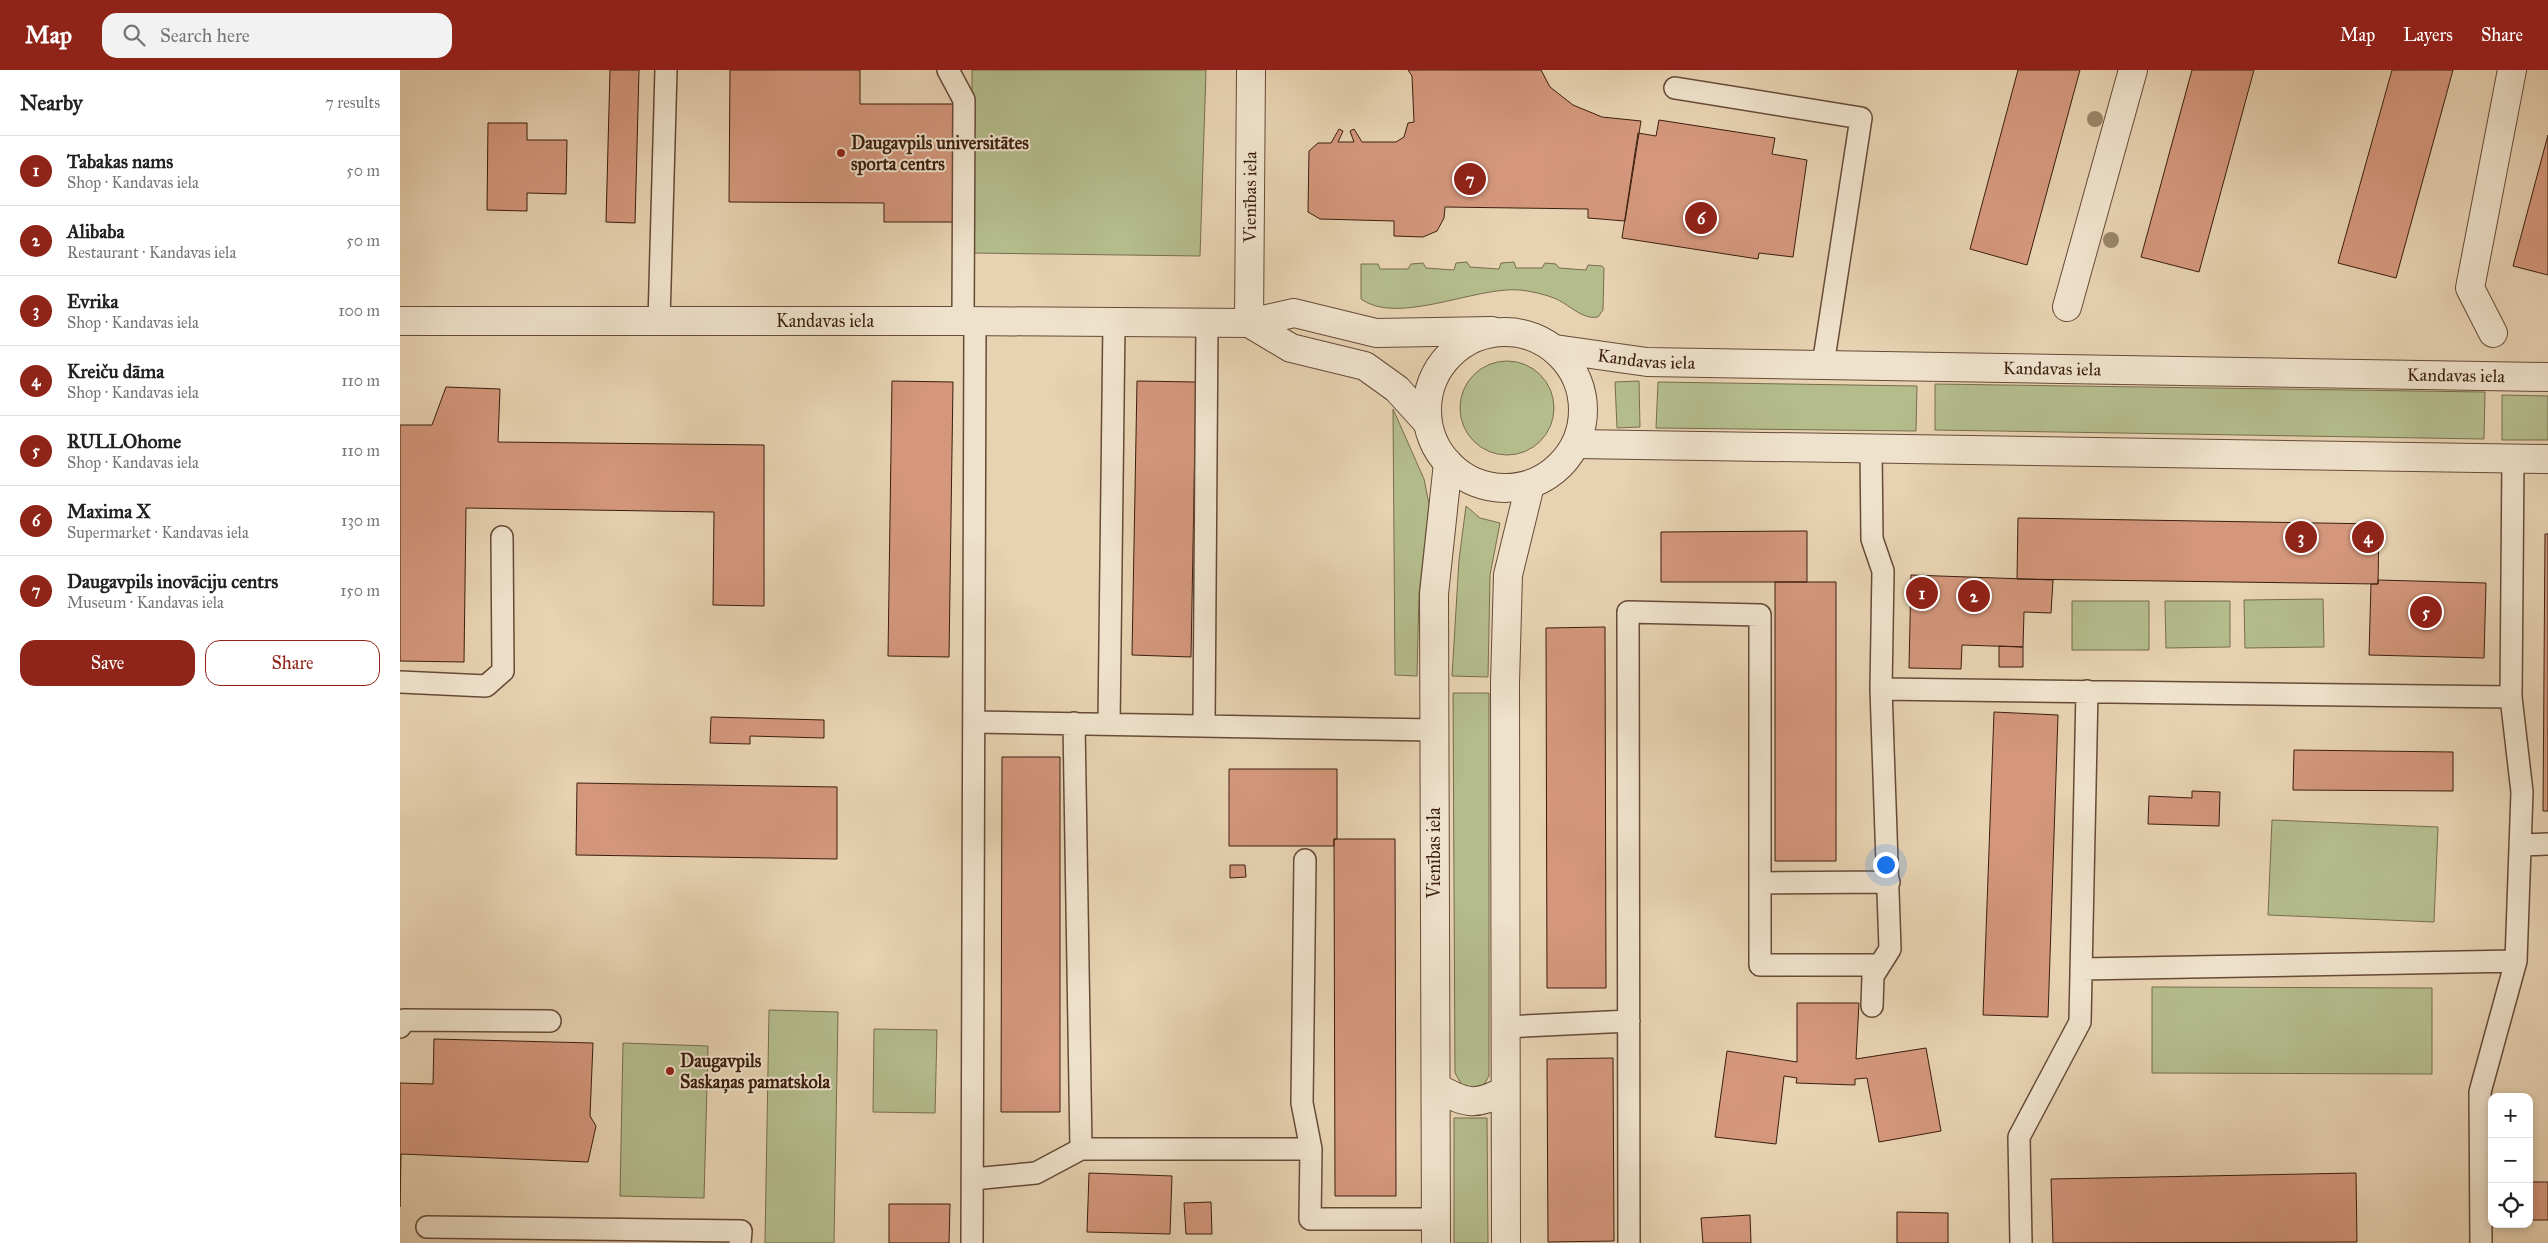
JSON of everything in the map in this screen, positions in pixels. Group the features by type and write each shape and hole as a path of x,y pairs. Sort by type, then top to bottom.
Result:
{"street":[{"name":"Vienības iela","path":"1249,323 1251,70"},
{"path":"2067,307 2133,70"},
{"path":"2493,332 2470,288 2512,70"},
{"name":"Kandavas iela","path":"400,321 1249,323 1294,313 1376,333 1492,331 1532,336 1555,349 1572,369 1582,393 1584,418 1576,444 1565,461 1549,475 1530,485 1508,488 1486,486 1466,477 1448,463 1434,442 1426,421 1397,389 1365,366 1291,348 1249,323"},
{"name":"Kandavas iela","path":"1426,421 1429,392 1440,368 1458,348 1472,338 1492,331"},
{"name":"Kandavas iela","path":"1555,349 1647,362 2548,377"},
{"path":"1576,444 2548,459"},
{"name":"Vienības iela","path":"1436,1231 1434,594 1448,463"},
{"path":"1506,1243 1504,1091 1505,683 1508,575 1530,485"},
{"path":"1436,1087 1459,1101 1487,1100 1504,1091"}],"lane":[{"path":"660,321 666,70"},
{"path":"948,70 964,100 969,321 975,722 972,1243"},
{"path":"1675,88 1861,118 1823,364"},
{"path":"1109,724 1114,323"},
{"path":"1204,725 1207,323"},
{"path":"1871,448 1872,539 1883,571 1881,689 1890,949 1873,976 1872,1006"},
{"path":"2482,1243 2480,1092 2516,962 2521,845 2522,792 2511,697 2513,459"},
{"path":"400,682 486,686 503,671 502,537"},
{"path":"1629,1243 1628,612 1760,615 1760,965 1879,966"},
{"path":"1881,689 2511,697"},
{"path":"2021,1243 2019,1137 2080,1022 2086,691"},
{"path":"975,722 1433,730"},
{"path":"1074,723 1081,1149"},
{"path":"2521,845 2548,844"},
{"path":"1305,860 1302,1103 1311,1149 1310,1220 1436,1231"},
{"path":"1761,883 1889,882"},
{"path":"2081,969 2516,962"},
{"path":"400,1027 404,1020 550,1021"},
{"path":"1505,1027 1629,1021"},
{"path":"973,1179 1036,1173 1081,1149 1311,1149"},
{"path":"427,1227 741,1231 740,1243"}],"green space":[{"path":"972,70 1206,70 1200,256 972,253"},
{"path":"1467,262 1470,267 1499,269 1501,263 1514,262 1516,268 1542,268 1545,263 1556,264 1559,268 1586,270 1588,265 1602,266 1604,268 1603,310 1598,317 1586,316 1554,298 1520,290 1502,290 1416,307 1395,308 1377,306 1361,299 1361,264 1378,264 1380,269 1408,269 1411,264 1423,263 1426,268 1454,270 1456,263"},
{"path":"1507,361 1525,365 1540,375 1550,390 1554,408 1550,426 1540,441 1525,451 1507,455 1489,451 1474,441 1464,426 1460,408 1464,390 1474,375 1489,365"},
{"path":"1639,381 1640,427 1617,428 1615,382"},
{"path":"1658,382 1917,386 1916,431 1656,428"},
{"path":"1935,384 2485,392 2484,439 1935,430"},
{"path":"2502,395 2548,396 2548,440 2502,440"},
{"path":"1393,409 1424,479 1429,504 1419,593 1417,676 1395,675"},
{"path":"1466,506 1480,518 1500,523 1490,575 1488,677 1452,676 1459,560"},
{"path":"2323,599 2324,647 2245,648 2244,600"},
{"path":"2072,601 2149,601 2149,650 2072,650"},
{"path":"2165,601 2230,601 2230,647 2166,648"},
{"path":"1453,693 1489,693 1489,1076 1482,1088 1474,1090 1463,1087 1455,1073"},
{"path":"2272,820 2438,827 2434,922 2268,915"},
{"path":"2152,987 2432,988 2432,1074 2152,1073"},
{"path":"769,1010 838,1012 834,1243 765,1243"},
{"path":"874,1029 937,1030 935,1113 873,1112"},
{"path":"623,1043 708,1046 704,1198 620,1196"},
{"path":"1454,1118 1487,1118 1488,1243 1454,1243"}],"building":[{"path":"610,70 639,70 635,223 606,222"},
{"name":"Daugavpils universitātes sporta centrs","path":"730,70 860,70 860,104 954,104 953,222 884,222 884,203 729,202"},
{"path":"1408,70 1541,70 1550,87 1573,105 1602,117 1641,121 1625,221 1588,218 1588,209 1445,207 1444,218 1437,231 1423,237 1394,236 1394,221 1320,219 1308,212 1309,151 1318,143 1331,143 1339,129 1343,131 1338,142 1354,142 1350,131 1354,129 1362,142 1396,142 1404,137 1408,123 1414,122 1412,76"},
{"path":"2018,70 2080,70 2027,265 1970,249"},
{"path":"2192,70 2254,70 2199,272 2141,257"},
{"path":"2392,70 2453,70 2396,278 2338,263"},
{"path":"1659,120 1775,138 1772,154 1807,160 1793,257 1759,253 1758,259 1622,238 1638,133 1656,136"},
{"path":"488,123 527,123 527,140 567,140 566,194 527,193 527,211 487,210"},
{"path":"2548,135 2548,275 2513,266"},
{"path":"892,381 953,382 949,657 888,656"},
{"path":"1137,381 1196,382 1191,657 1132,655"},
{"path":"446,387 500,389 498,442 764,445 764,606 713,605 714,512 466,508 464,662 400,661 400,425 432,425"},
{"path":"2018,518 2379,524 2378,584 2017,579"},
{"path":"1807,531 1807,582 1661,582 1661,532"},
{"path":"2545,534 2548,534 2548,811 2543,811"},
{"path":"1911,575 2053,580 2051,613 2024,612 2023,647 1962,645 1961,669 1909,668"},
{"path":"2378,580 2486,583 2484,658 2369,655 2371,584 2378,584"},
{"path":"1775,582 1836,582 1836,861 1775,861"},
{"path":"1605,627 1606,988 1547,988 1546,628"},
{"path":"1999,646 2023,647 2023,667 1999,667"},
{"path":"1994,712 2058,715 2048,1017 1983,1015"},
{"path":"711,717 824,720 824,738 750,736 750,744 710,743"},
{"path":"2294,750 2453,752 2453,791 2293,790"},
{"path":"1002,757 1060,757 1060,1112 1001,1112"},
{"path":"1229,769 1337,769 1337,839 1334,839 1334,846 1229,846"},
{"path":"577,783 837,787 837,859 576,855"},
{"path":"2192,791 2220,792 2219,826 2148,824 2149,796 2192,798"},
{"path":"1334,839 1395,839 1396,1196 1335,1196"},
{"path":"1230,865 1245,865 1246,877 1230,878"},
{"path":"1797,1003 1859,1003 1856,1059 1926,1048 1941,1131 1879,1142 1867,1078 1855,1079 1855,1085 1796,1083 1797,1078 1784,1076 1776,1144 1715,1137 1727,1051 1797,1062"},
{"path":"434,1039 593,1043 590,1116 596,1126 588,1162 401,1154 400,1207 400,1083 433,1084"},
{"path":"1613,1058 1614,1241 1548,1242 1547,1059"},
{"path":"1089,1173 1172,1176 1170,1234 1087,1232"},
{"path":"2356,1173 2357,1242 2053,1243 2051,1179"},
{"path":"2533,1182 2548,1182 2548,1220 2533,1220"},
{"path":"1211,1202 1212,1234 1186,1234 1184,1203"},
{"path":"889,1204 950,1204 949,1243 889,1243"},
{"path":"1897,1212 1948,1213 1948,1243 1897,1243"},
{"path":"1750,1215 1751,1243 1703,1243 1701,1218"}],"place":[{"name":"Daugavpils universitātes sporta centrs","path":"841,153"},
{"name":"Daugavpils inovāciju centrs","path":"1470,179"},
{"name":"Maxima X","path":"1701,218"},
{"name":"Evrika","path":"2301,537"},
{"name":"Kreiču dāma","path":"2368,537"},
{"name":"Tabakas nams","path":"1922,593"},
{"name":"Alibaba","path":"1974,596"},
{"name":"RULLOhome","path":"2426,612"},
{"name":"Daugavpils Saskaņas pamatskola","path":"670,1071"}]}
